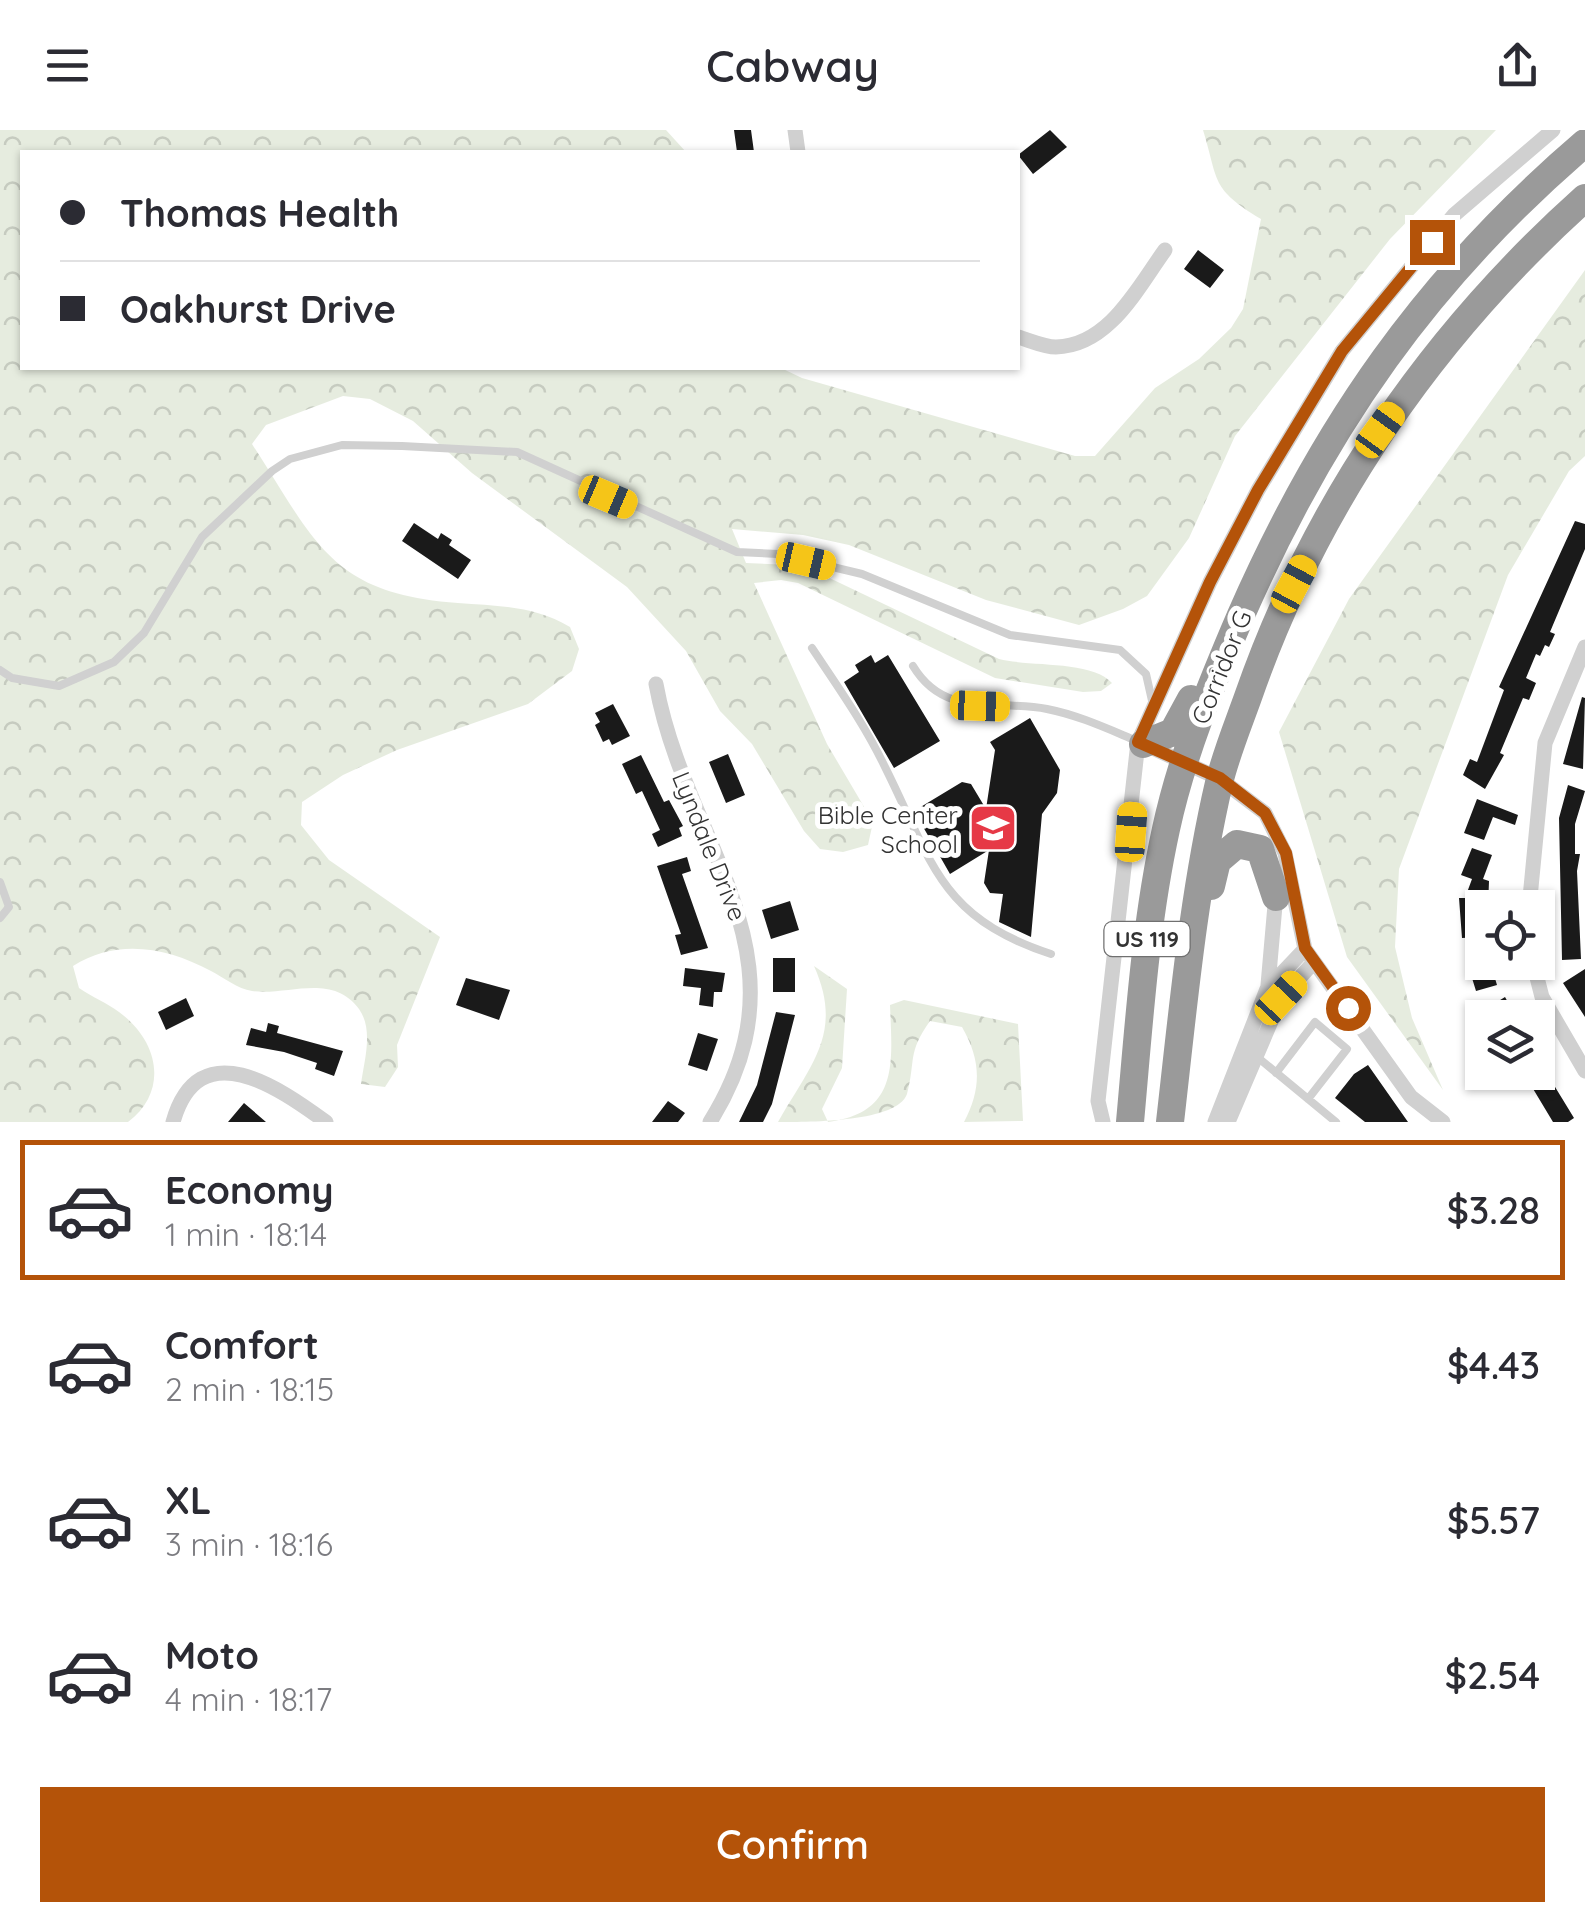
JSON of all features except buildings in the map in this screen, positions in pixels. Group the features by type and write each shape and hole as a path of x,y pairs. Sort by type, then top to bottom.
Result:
{"highway":[{"name":"Corridor G","path":"1130,1122 1150,910 1184,760 1277,534 1363,384 1445,278 1514,204 1585,143"},
{"name":"Corridor G","path":"1170,1122 1196,903 1220,778 1294,584 1380,430 1476,307 1530,248 1585,198"},
{"path":"1140,743 1173,732 1185,714 1209,650 1248,576 1277,534"},
{"path":"1180,1034 1217,861 1236,844 1260,849 1276,897"}],"street":[{"path":"1103,1122 1098,1101 1140,743 1210,582 1258,490 1342,351 1454,216 1553,130"},
{"path":"1020,338 1055,347 1096,334 1120,312 1165,250"},
{"path":"1531,890 1545,743 1585,646"},
{"name":"Lyndale Drive","path":"656,684 671,748 739,908 752,971 745,1044 710,1122"},
{"path":"1140,743 1220,778 1265,813 1286,853 1310,955 1412,1097 1443,1122"},
{"path":"1228,1122 1267,989 1276,897 1276,835"},
{"path":"1267,989 1310,955"},
{"path":"1214,1122 1281,998 1310,955"},
{"path":"1538,980 1542,996 1585,1071"},
{"path":"174,1122 179,1102 195,1084 218,1072 241,1074 278,1087 326,1122"}],"lane":[{"path":"0,670 12,678 59,686 114,662 144,634 202,536 272,471 290,460 342,445 402,446 517,452 737,552 778,554 862,574 1010,635 1120,650 1146,674 1154,709"},
{"path":"812,648 859,718 926,857 962,906 986,928 1051,954"},
{"path":"913,666 941,698 965,705 1048,710 1140,743"},
{"path":"0,882 9,907 0,918"},
{"path":"1276,1073 1316,1022 1347,1049 1308,1099"},
{"path":"1250,1052 1334,1122"}],"green space":[{"path":"0,130 666,130 684,150 20,150 20,370 785,370 1075,456 1095,456 1155,388 1199,359 1231,328 1243,309 1261,219 1224,191 1203,130 1496,130 1390,239 1235,436 1189,538 1147,596 1123,609 1079,625 986,600 849,545 803,535 732,529 746,563 793,565 819,573 999,659 1076,667 1112,683 1101,691 1083,692 995,678 798,583 754,583 827,744 873,822 868,845 843,852 820,849 804,831 752,744 720,711 686,651 627,587 472,473 413,421 370,399 343,396 266,425 252,444 293,509 331,557 354,575 415,598 516,608 557,620 570,627 579,649 572,671 528,704 397,750 343,775 302,802 301,825 329,860 440,937 397,1045 398,1067 385,1087 361,1084 367,1046 364,1017 348,998 336,991 252,991 177,956 124,949 90,957 73,966 79,988 133,1024 150,1051 154,1081 141,1110 128,1122 0,1122"},
{"path":"1585,270 1585,456 1569,471 1508,575 1399,869 1395,947 1412,1018 1443,1090 1347,957 1279,732 1349,599"},
{"path":"814,966 847,989 842,1068 822,1109 827,1121 778,1122 812,1065 824,1030 826,1010"},
{"path":"904,1000 1018,1024 1023,1121 964,1122 976,1086 973,1051 962,1027 930,1021 915,1049 907,1094 900,1103 871,1115 837,1120 868,1108 887,1082 890,1005"}],"place":[{"name":"Bible Center School","path":"993,828"}],"route":[{"path":"1348,1008 1305,948 1286,853 1265,813 1220,778 1138,742 1210,582 1258,490 1342,351 1432,242"}]}
